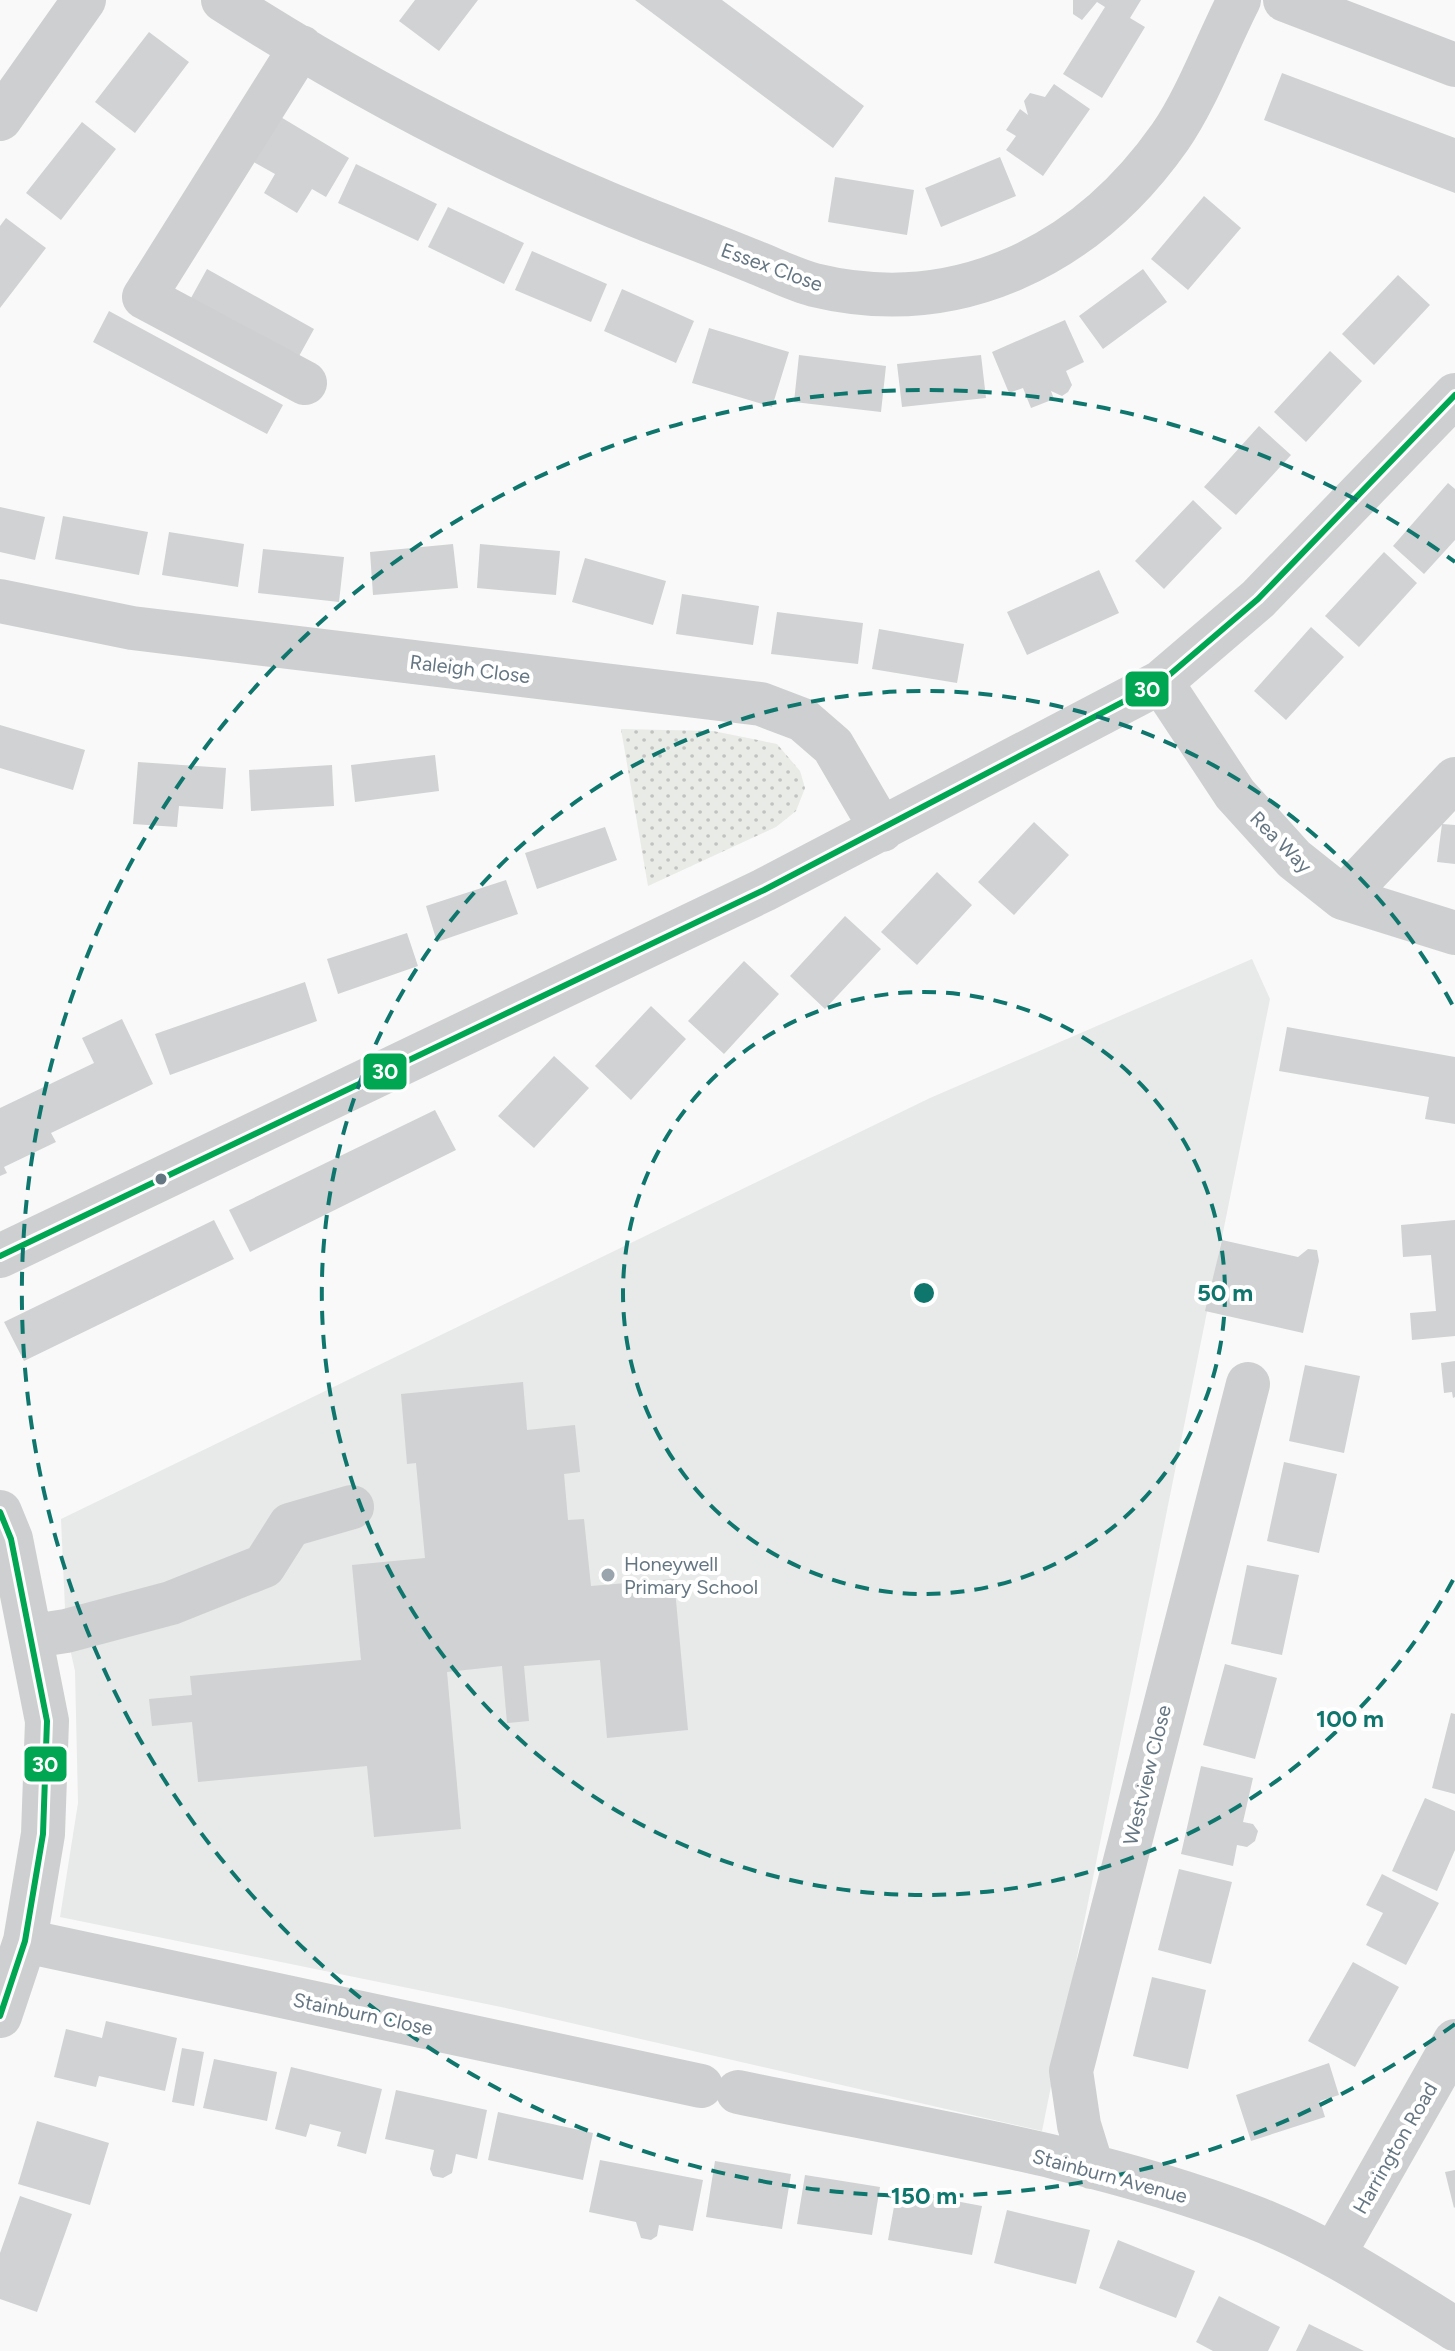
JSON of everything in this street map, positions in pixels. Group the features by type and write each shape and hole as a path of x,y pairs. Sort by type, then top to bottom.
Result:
{"street":[{"path":"0,119 84,0"},
{"name":"Essex Close","path":"223,0 445,128 574,190 811,285 861,294 931,294 998,278 1055,247 1119,200 1171,135 1239,0"},
{"path":"1285,0 1455,65"},
{"path":"301,47 144,297 305,383"},
{"path":"0,1256 882,830 1161,682 1258,599 1455,395"},
{"name":"Raleigh Close","path":"0,601 132,628 761,704 803,720 833,746 882,830"},
{"name":"Rea Way","path":"1161,682 1235,794 1294,859 1343,898 1455,933"},
{"path":"1343,898 1455,779"},
{"name":"Westview Close","path":"1092,2167 1079,2125 1071,2071 1248,1384"},
{"path":"33,1636 66,1631 171,1603 264,1566 290,1525 352,1507"},
{"path":"0,1512 11,1539 33,1636 47,1721 43,1834 25,1941 0,2016"},
{"name":"Stainburn Close","path":"25,1941 720,2089"},
{"name":"Harrington Road","path":"1334,2254 1455,2041"},
{"name":"Stainburn Avenue","path":"720,2089 1092,2167 1253,2217 1334,2254 1455,2329"}],"shaded area":[{"path":"621,729 713,731 777,744 800,771 805,788 796,811 776,827 648,886"},
{"name":"Honeywell Primary School","path":"1252,959 1270,999 1042,2131 501,2007 60,1917 78,1803 75,1671 66,1631 61,1519 930,1098"}],"building":[{"path":"415,0 478,0 439,51 399,21"},
{"path":"635,0 722,0 864,106 833,148"},
{"path":"1073,0 1141,0 1130,18 1145,27 1102,98 1063,74 1105,7 1097,2 1082,20 1073,14"},
{"path":"149,32 189,62 135,133 95,102"},
{"path":"1282,73 1455,138 1455,193 1264,120"},
{"path":"1054,84 1090,109 1043,176 1006,150 1016,136 1006,130 1020,109 1028,115 1024,101 1030,93 1045,97"},
{"path":"279,116 349,158 326,197 312,189 297,213 264,193 275,174 252,161"},
{"path":"82,122 116,149 61,220 26,193"},
{"path":"1000,157 1016,196 941,227 925,188"},
{"path":"356,164 437,204 418,241 338,203"},
{"path":"835,177 914,190 907,235 828,222"},
{"path":"1204,196 1241,228 1188,290 1151,259"},
{"path":"448,207 524,243 504,284 428,247"},
{"path":"6,218 46,248 0,308 0,226"},
{"path":"532,251 607,284 591,322 515,290"},
{"path":"207,269 314,329 298,358 191,298"},
{"path":"1143,269 1167,302 1103,349 1079,316"},
{"path":"1398,275 1430,305 1374,365 1342,334"},
{"path":"622,289 694,321 676,363 604,331"},
{"path":"109,311 283,405 267,434 93,342"},
{"path":"1065,320 1084,362 1066,371 1072,385 1068,392 1062,396 1051,391 1054,399 1031,408 1023,388 1009,393 992,352"},
{"path":"709,328 789,352 772,407 692,383"},
{"path":"1330,351 1362,381 1306,442 1274,412"},
{"path":"799,355 886,366 881,412 794,402"},
{"path":"981,355 986,398 902,407 897,364"},
{"path":"1259,426 1291,455 1236,515 1204,487"},
{"path":"1448,483 1455,489 1455,540 1424,574 1393,546"},
{"path":"1193,500 1222,528 1164,589 1135,561"},
{"path":"0,507 45,517 35,560 0,552"},
{"path":"63,516 148,532 139,575 55,559"},
{"path":"169,532 244,544 238,587 162,575"},
{"path":"453,544 458,588 373,595 370,552"},
{"path":"480,544 560,551 556,595 477,588"},
{"path":"263,549 344,557 339,602 258,593"},
{"path":"1384,552 1417,583 1359,647 1325,616"},
{"path":"585,558 666,581 653,625 572,602"},
{"path":"1099,570 1119,613 1027,655 1007,612"},
{"path":"682,594 759,606 753,645 676,634"},
{"path":"777,612 863,623 858,664 771,654"},
{"path":"1311,627 1344,657 1286,720 1254,691"},
{"path":"879,629 964,644 957,683 872,669"},
{"path":"0,725 85,750 73,790 0,768"},
{"path":"435,755 439,791 355,802 351,765"},
{"path":"138,762 226,768 223,809 179,806 177,827 133,824"},
{"path":"332,765 334,806 251,811 249,770"},
{"path":"1034,822 1069,855 1014,915 978,882"},
{"path":"1442,824 1455,825 1455,864 1437,862"},
{"path":"605,827 617,860 537,889 525,853"},
{"path":"937,872 972,905 917,965 881,932"},
{"path":"506,880 518,914 437,942 426,906"},
{"path":"845,916 881,949 825,1009 790,976"},
{"path":"407,933 418,966 338,994 327,959"},
{"path":"744,961 779,994 724,1054 688,1021"},
{"path":"305,982 317,1021 170,1075 155,1034"},
{"path":"651,1006 686,1039 631,1100 595,1066"},
{"path":"122,1019 153,1084 51,1133 56,1142 4,1167 7,1173 0,1176 0,1108 94,1063 82,1038"},
{"path":"1287,1027 1455,1057 1455,1124 1425,1119 1429,1097 1279,1071"},
{"path":"554,1056 589,1088 534,1148 498,1116"},
{"path":"435,1110 456,1150 250,1252 229,1210"},
{"path":"214,1220 234,1259 24,1361 4,1322"},
{"path":"1455,1220 1455,1336 1412,1340 1410,1313 1436,1311 1431,1255 1403,1257 1401,1225"},
{"path":"1222,1240 1298,1257 1308,1249 1317,1250 1319,1261 1303,1333 1205,1311"},
{"path":"1455,1361 1453,1398 1452,1392 1444,1393 1441,1363"},
{"path":"1305,1365 1360,1376 1344,1453 1289,1441"},
{"path":"523,1382 527,1430 575,1425 580,1472 564,1474 568,1520 584,1519 591,1586 674,1579 688,1730 607,1738 600,1660 524,1666 529,1721 507,1723 502,1666 447,1672 461,1829 374,1837 367,1766 198,1782 192,1722 152,1726 149,1699 192,1695 190,1676 361,1660 352,1565 425,1558 416,1463 407,1464 401,1394"},
{"path":"1284,1462 1337,1474 1319,1553 1267,1541"},
{"path":"1247,1565 1299,1575 1282,1655 1231,1644"},
{"path":"1225,1664 1277,1678 1255,1759 1203,1745"},
{"path":"1451,1713 1455,1714 1455,1794 1432,1788"},
{"path":"1201,1766 1253,1778 1243,1822 1253,1824 1258,1831 1255,1841 1247,1847 1237,1845 1233,1866 1181,1854"},
{"path":"1425,1798 1455,1811 1455,1850 1437,1891 1392,1871"},
{"path":"1179,1869 1232,1882 1211,1964 1158,1950"},
{"path":"1382,1874 1439,1903 1406,1965 1366,1945 1383,1913 1366,1905"},
{"path":"1353,1962 1399,1987 1355,2067 1308,2041"},
{"path":"1152,1977 1206,1990 1188,2069 1133,2056"},
{"path":"106,2021 177,2038 165,2091 99,2076 96,2087 54,2077 66,2029 102,2038"},
{"path":"182,2048 204,2052 194,2106 172,2102"},
{"path":"214,2059 277,2072 267,2121 203,2108"},
{"path":"1329,2063 1339,2095 1320,2101 1325,2117 1251,2141 1236,2095"},
{"path":"291,2067 382,2089 366,2154 337,2146 341,2132 310,2124 306,2137 275,2129"},
{"path":"396,2090 487,2110 477,2159 456,2154 452,2173 443,2178 433,2176 430,2169 434,2150 385,2139"},
{"path":"498,2112 593,2133 583,2180 488,2160"},
{"path":"37,2121 109,2143 90,2205 18,2184"},
{"path":"600,2160 703,2180 693,2231 659,2225 657,2236 651,2240 641,2238 636,2222 589,2212"},
{"path":"715,2161 791,2174 782,2229 706,2217"},
{"path":"1455,2170 1455,2207 1454,2208 1445,2172"},
{"path":"805,2175 880,2187 872,2235 797,2224"},
{"path":"897,2190 982,2206 972,2255 888,2240"},
{"path":"20,2196 72,2214 37,2312 0,2299 0,2253"},
{"path":"1007,2210 1090,2230 1076,2284 994,2263"},
{"path":"1118,2240 1195,2271 1176,2318 1099,2288"},
{"path":"1219,2296 1280,2327 1268,2351 1213,2351 1196,2342"},
{"path":"1309,2324 1364,2351 1296,2351"}],"transit line":[{"name":"30","path":"0,1256 764,890 1161,682 1258,599 1455,395"},
{"name":"30","path":"0,1512 11,1539 47,1721 43,1834 25,1941 0,2016"}],"place":[{"name":"Honeywell Primary School","path":"608,1575"}]}
